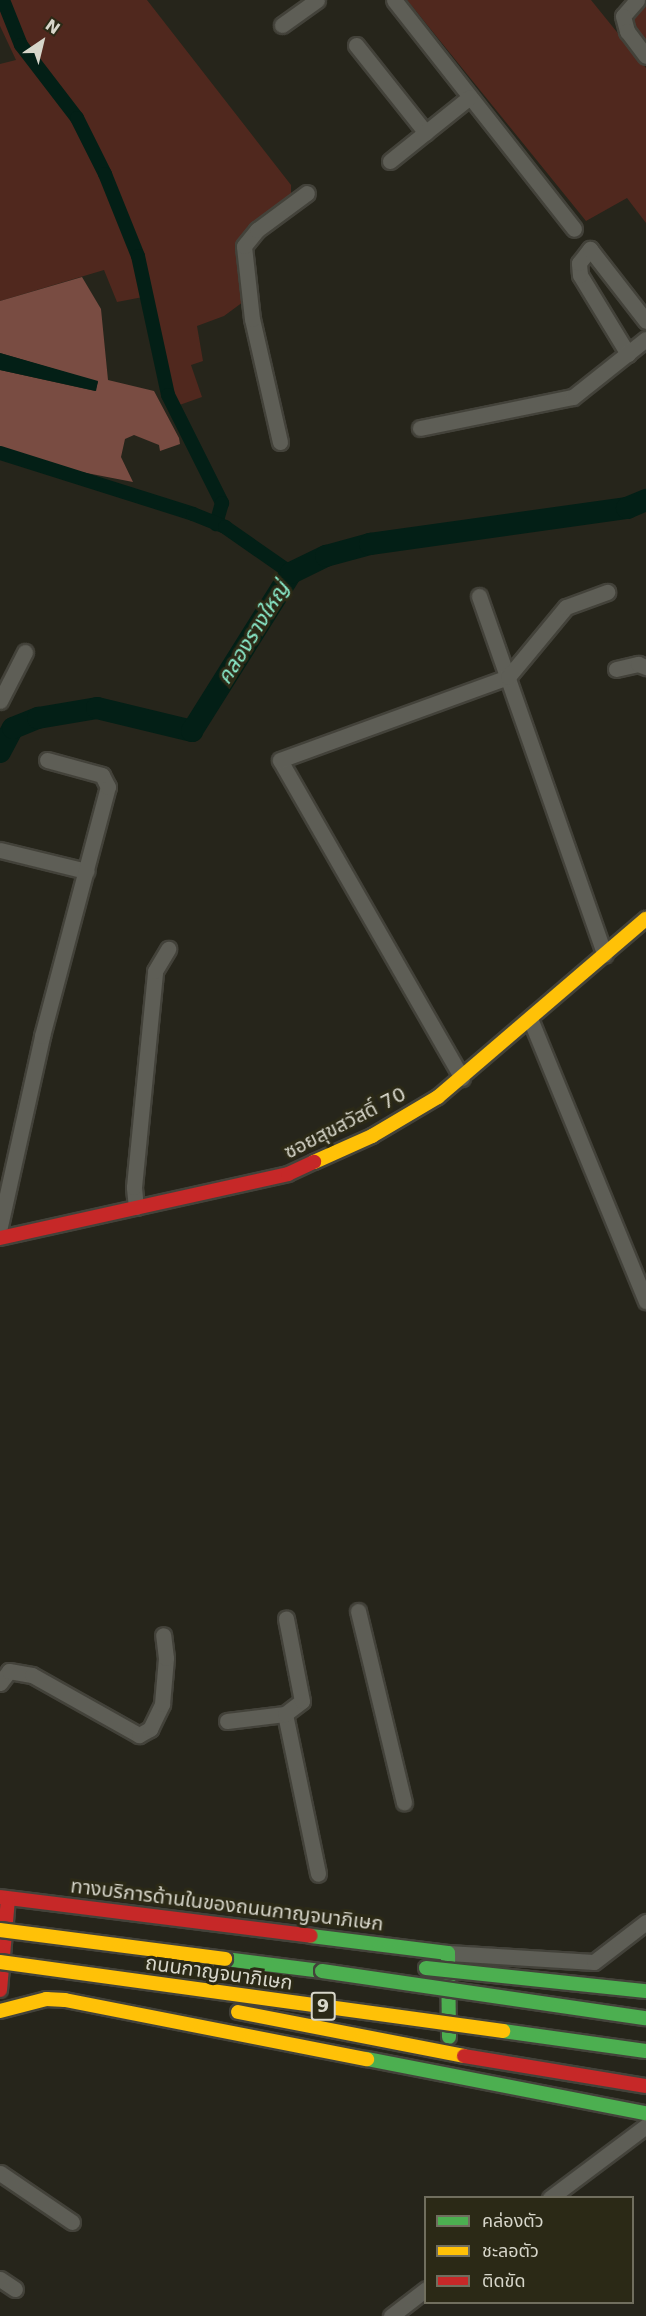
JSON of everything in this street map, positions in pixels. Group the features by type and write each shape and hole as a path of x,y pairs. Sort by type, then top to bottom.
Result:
{"main road":[{"name":"ซอยสุขสวัสดิ์ 70","path":"0,1238 288,1174 372,1136 462,1078 531,1021 646,919"},
{"name":"ทางบริการด้านในของถนนกาญจนาภิเษก","path":"4,1898 448,1953"},
{"path":"0,1989 4,1898"},
{"name":"ถนนกาญจนาภิเษก","path":"0,1930 322,1971 646,2018"},
{"path":"448,1953 449,2076"},
{"name":"ถนนกาญจนาภิเษก","path":"0,1962 646,2051"},
{"path":"322,1971 409,1967 646,1991"},
{"path":"61,1971 391,2044 646,2086"},
{"path":"0,2011 56,1998 646,2113"}],"street":[{"path":"282,25 317,0"},
{"path":"394,0 574,230"},
{"path":"632,2 623,16 646,56"},
{"path":"356,45 426,133"},
{"path":"390,161 470,97"},
{"path":"280,442 252,319 244,246 257,230 308,193"},
{"path":"628,354 580,275 579,263 590,249 646,321"},
{"path":"420,428 573,397 646,339"},
{"path":"462,1078 280,760 508,676 566,607 607,592"},
{"path":"479,596 605,955"},
{"path":"0,701 25,652"},
{"path":"616,669 638,664 646,667"},
{"path":"0,1226 107,780 102,775 47,760"},
{"path":"0,850 86,871"},
{"path":"136,1207 134,1187 155,971 168,949"},
{"path":"531,1021 646,1301"},
{"path":"358,1611 404,1803"},
{"path":"227,1721 285,1713 297,1708 303,1693 286,1619"},
{"path":"0,1683 9,1671 18,1669 139,1735 150,1728 162,1704 166,1658 163,1635"},
{"path":"285,1713 318,1874"},
{"path":"448,1953 594,1962 646,1922"},
{"path":"552,2196 646,2126"},
{"path":"0,2173 72,2222"},
{"path":"0,2279 15,2289"},
{"path":"391,2316 424,2291"}],"shaded area":[{"path":"0,0 147,0 291,185 291,197 255,227 243,302 224,316 197,326 203,361 191,365 202,397 171,408 159,380 143,297 117,302 104,270 0,301 0,64 16,60 0,26"},
{"path":"407,0 591,0 646,68 646,223 627,198 586,221"},
{"path":"641,0 646,0 646,42 632,24 631,13"},
{"path":"82,277 101,309 108,380 154,391 179,438 180,444 160,451 159,445 134,435 125,439 121,457 133,482 40,464 0,446 0,370 95,391 98,382 0,353 0,301"},
{"path":"0,353 98,381 96,391 0,370"}],"waterway":[{"path":"3,0 21,45 77,118 105,174 138,256 168,395 222,503 216,524"},
{"path":"0,453 193,514 225,527 291,573"},
{"name":"คลองรางใหญ่","path":"0,752 13,728 38,718 97,708 192,731 291,573 326,556 370,544 627,508 646,500"}],"traffic: fast":[{"path":"311,1936 448,1953 449,2037"},
{"path":"225,1959 322,1971"},
{"path":"426,1968 646,1991"},
{"path":"322,1971 646,2018"},
{"path":"503,2031 646,2051"},
{"path":"367,2059 646,2113"}],"traffic: slow":[{"path":"314,1162 372,1136 438,1097 646,919"},
{"path":"0,1930 225,1959"},
{"path":"0,1962 503,2031"},
{"path":"0,2011 46,1999 65,2000 367,2059"},
{"path":"238,2012 464,2056"}],"traffic: jam":[{"path":"0,1238 288,1174 314,1162"},
{"path":"0,1897 311,1936"},
{"path":"0,1990 8,1899"},
{"path":"464,2056 646,2086"}]}
